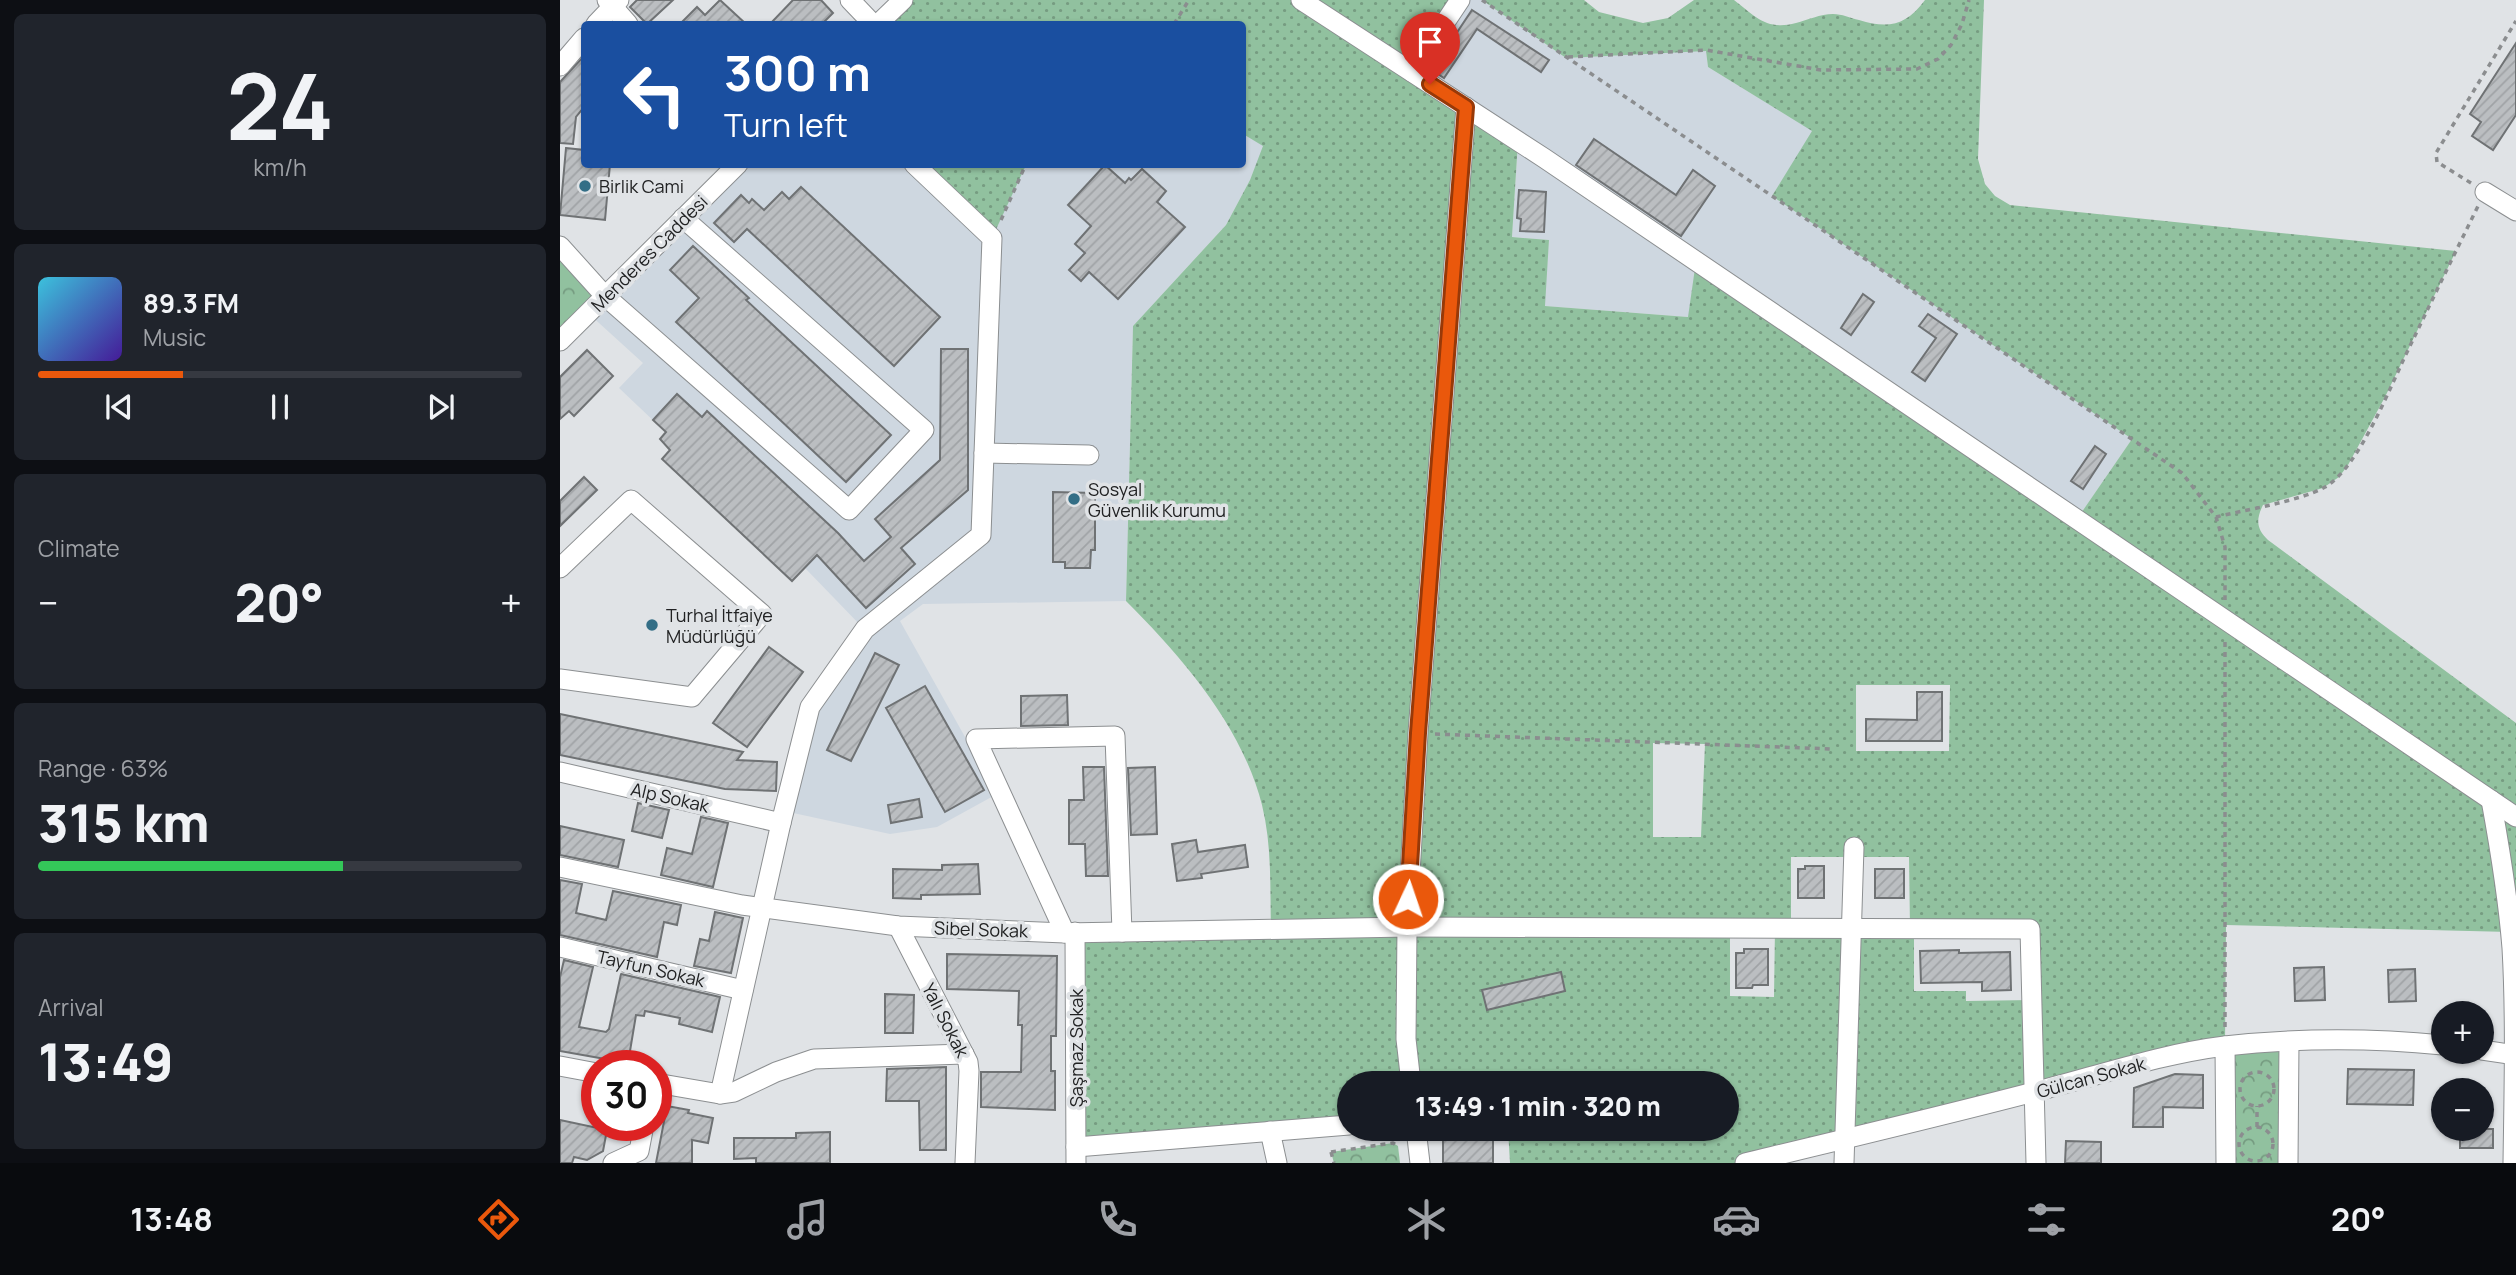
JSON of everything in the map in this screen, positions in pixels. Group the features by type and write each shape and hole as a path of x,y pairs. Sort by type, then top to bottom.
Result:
{"street":[{"path":"850,0 873,21"},
{"path":"879,21 903,0"},
{"path":"1301,0 1544,158 2516,817"},
{"path":"1412,72 1460,0"},
{"path":"598,21 613,2 626,21"},
{"path":"561,63 581,41"},
{"path":"1410,1071 1406,1039 1407,927 1418,733 1466,107"},
{"name":"Menderes Caddesi","path":"560,341 734,168"},
{"path":"720,1094 781,823 810,708 864,629 981,535 992,238 918,168"},
{"path":"2485,192 2516,211"},
{"path":"560,246 606,296 849,510 924,430 683,218"},
{"path":"984,453 1089,455"},
{"path":"560,568 631,500 762,614 692,698 560,679"},
{"path":"1070,933 976,739 1115,736 1122,932"},
{"name":"Alp Sokak","path":"560,772 781,823"},
{"path":"2491,800 2503,868 2512,948 2516,1055 2513,1163"},
{"path":"1844,1163 1854,846"},
{"name":"Sibel Sokak","path":"560,867 762,908 898,926 1070,933 1407,927 2030,929 2036,1091"},
{"name":"Yalı Sokak","path":"898,926 964,1054 969,1070 965,1163"},
{"name":"Şaşmaz Sokak","path":"1070,933 1076,1155"},
{"name":"Tayfun Sokak","path":"560,947 743,990"},
{"name":"Gülcan Sokak","path":"1745,1163 2174,1054 2225,1046 2289,1042 2400,1041 2431,1044"},
{"path":"2288,1163 2289,1042"},
{"path":"2225,1046 2225,1163"},
{"path":"2494,1052 2516,1055"},
{"path":"672,1086 720,1094 734,1092 776,1072 814,1059 964,1054"},
{"path":"560,1066 581,1070"},
{"path":"2036,1091 2036,1163"},
{"path":"1076,1155 1337,1126"},
{"path":"1269,1132 1277,1163"},
{"path":"613,1163 639,1151 641,1141"},
{"path":"1417,1141 1419,1163"}],"path":[{"path":"1176,21 1189,0"},
{"path":"1566,58 1706,50 1821,70 1901,71 1938,59 1951,46 1962,24 1969,0"},
{"path":"2216,517 2306,495 2323,488 2339,477 2362,442 2485,192 2440,164 2435,157 2516,21"},
{"path":"992,238 1024,168"},
{"path":"1418,733 1832,749"},
{"path":"2257,1073 2267,1076 2274,1090 2271,1100 2257,1106 2247,1103 2240,1089 2247,1076 2257,1073"},
{"path":"2257,1106 2257,1127"},
{"path":"2257,1127 2267,1131 2274,1144 2266,1158 2257,1162 2243,1154 2239,1144 2243,1134 2257,1127"},
{"path":"1331,1152 1393,1143 1398,1146 1399,1154"}],"shaded area":[{"path":"1460,0 1482,0 1566,58 1706,50 1708,67 1813,131 1772,196 2132,439 2077,519 1696,262 1689,317 1544,306 1549,240 1512,237 1518,141 1412,72"},
{"path":"1246,136 1264,146 1250,180 1226,225 1133,326 1126,601 923,604 900,621 997,794 937,827 890,834 784,811 810,707 864,629 805,568 712,481 677,443 619,388 643,363 588,313 735,168 1246,168"}],"green space":[{"path":"903,0 1460,0 1412,72 1518,141 1512,237 1549,240 1545,306 1688,317 1696,261 2077,519 2132,439 1772,196 1812,131 1708,67 1706,51 1566,58 1482,0 1584,0 1599,12 1643,23 1668,18 1694,0 1734,0 1762,20 1786,25 1833,14 1869,23 1896,23 1911,15 1925,0 1984,0 1978,159 1985,184 1995,196 2010,205 2456,251 2385,397 2348,465 2339,477 2323,488 2263,505 2258,524 2268,540 2516,723 2516,1055 2510,932 2226,925 2225,1046 1745,1163 1510,1163 1509,1141 1739,1141 1739,1071 1337,1071 1337,1126 1076,1147 1075,932 1271,929 1267,835 1253,776 1208,694 1168,645 1126,601 1133,326 1226,225 1250,180 1263,146 1246,136 1246,21 881,21","holes":["1856,685 1950,685 1949,751 1856,751","1653,743 1705,744 1701,837 1653,837","1791,857 1909,857 1910,928 1791,928","1730,928 1775,928 1774,997 1730,996","1914,929 2029,929 2032,1000 1966,1001 1966,991 1914,991"]},
{"path":"917,168 1025,168 992,238"},
{"path":"560,246 605,296 560,341"},
{"path":"2289,1042 2288,1163 2226,1163 2225,1046"},
{"path":"1393,1143 1398,1146 1400,1163 1334,1163 1331,1152"}],"building":[{"path":"637,0 673,0 650,21 644,21 630,7"},
{"path":"720,0 743,21 683,21 697,7 705,15"},
{"path":"793,0 821,0 833,13 825,21 773,21"},
{"path":"1472,10 1549,60 1541,72 1477,29 1444,78 1432,70"},
{"path":"2516,43 2516,115 2493,150 2472,136 2481,122 2470,114"},
{"path":"581,59 581,111 576,117 573,144 560,143 560,82"},
{"path":"1594,139 1676,195 1693,170 1715,186 1681,236 1576,165"},
{"name":"Birlik Cami","path":"566,148 581,150 581,168 610,168 605,220 560,215"},
{"path":"1102,168 1108,168 1125,183 1142,169 1166,191 1157,202 1185,227 1118,299 1089,272 1081,281 1069,270 1085,253 1075,244 1091,226 1068,205"},
{"path":"801,187 940,317 894,366 747,229 734,242 714,223 741,195 749,203 752,199 764,210 782,192 789,199"},
{"path":"1519,190 1546,192 1544,232 1520,231 1521,219 1517,218"},
{"path":"693,246 749,298 746,300 891,435 846,482 676,322 699,298 670,270"},
{"path":"1863,294 1874,302 1851,335 1841,328"},
{"path":"1928,314 1957,334 1925,381 1912,372 1936,338 1919,326"},
{"path":"941,349 968,349 968,490 901,548 915,564 866,608 817,555 792,581 662,459 670,450 660,439 666,432 653,420 677,394 702,417 707,411 838,533 864,561 891,537 875,519 940,460"},
{"path":"587,350 613,376 574,416 569,411 560,419 560,377"},
{"path":"2095,446 2106,454 2083,489 2071,481"},
{"path":"584,477 597,490 560,526 560,501"},
{"path":"1053,492 1095,493 1095,550 1091,550 1090,568 1065,568 1065,562 1053,562"},
{"path":"769,647 803,672 747,747 713,723"},
{"path":"875,653 899,665 851,761 827,750"},
{"path":"925,686 984,790 945,812 886,708"},
{"path":"1917,692 1942,692 1942,741 1866,741 1866,719 1917,720"},
{"path":"1067,695 1068,725 1021,726 1021,696"},
{"path":"560,714 743,752 737,760 777,762 776,791 725,789 560,755"},
{"path":"1083,767 1104,767 1108,876 1086,876 1085,844 1069,844 1069,800 1084,800"},
{"path":"1155,767 1157,834 1131,835 1128,768"},
{"path":"919,799 922,817 891,823 888,805"},
{"path":"638,803 669,810 662,838 632,831"},
{"path":"701,817 728,823 713,887 661,875 667,848 692,854"},
{"path":"560,826 624,840 618,867 560,855"},
{"path":"1196,840 1198,852 1245,845 1248,867 1201,874 1202,878 1177,881 1172,844"},
{"path":"978,864 980,894 921,895 921,899 893,898 893,869 942,870 942,865"},
{"path":"1805,866 1824,866 1824,898 1798,898 1798,869 1805,869"},
{"path":"1875,869 1904,869 1904,898 1875,898"},
{"path":"560,880 582,884 576,913 606,920 613,891 681,905 677,925 664,922 657,957 560,935"},
{"path":"715,912 743,918 731,973 694,966 700,939 709,941"},
{"path":"1744,949 1768,949 1768,985 1736,988 1736,953 1744,953"},
{"path":"1959,950 1959,953 2010,952 2011,990 1982,991 1982,982 1921,983 1920,951"},
{"path":"947,954 1057,956 1056,1036 1051,1036 1051,1071 1055,1071 1055,1110 981,1107 981,1072 1021,1072 1022,1025 1018,1025 1019,991 947,989"},
{"path":"564,960 593,967 579,1027 606,1032 609,1029 621,974 720,997 712,1032 679,1024 680,1018 645,1011 644,1016 636,1015 630,1050 581,1050 581,1055 560,1051 560,977"},
{"path":"2324,967 2325,1000 2295,1001 2294,968"},
{"path":"2415,969 2416,1001 2389,1002 2388,970"},
{"path":"1561,972 1565,991 1487,1010 1482,990"},
{"path":"885,994 914,995 913,1033 885,1033"},
{"path":"946,1067 946,1150 920,1150 919,1101 886,1101 887,1069"},
{"path":"2348,1069 2414,1070 2413,1105 2347,1104"},
{"path":"2175,1074 2203,1075 2203,1108 2163,1107 2163,1127 2133,1127 2134,1088"},
{"path":"672,1107 713,1118 708,1143 692,1140 692,1163 656,1163 660,1141 672,1141"},
{"path":"560,1120 581,1124 581,1141 605,1141 603,1151 587,1160 574,1157 572,1163 560,1163"},
{"path":"830,1132 830,1163 756,1163 756,1158 734,1159 734,1138 796,1138 796,1133"},
{"path":"1443,1141 1493,1141 1493,1163 1443,1163"},
{"path":"2066,1141 2101,1142 2101,1163 2065,1163"},
{"path":"2460,1141 2493,1141 2493,1148 2460,1148"}],"place":[{"name":"Birlik Cami","path":"585,186"},
{"name":"Sosyal Güvenlik Kurumu","path":"1074,499"},
{"name":"Turhal İtfaiye Müdürlüğü","path":"652,625"}],"route":[{"path":"1408,899 1418,733 1466,107 1430,84"}]}
